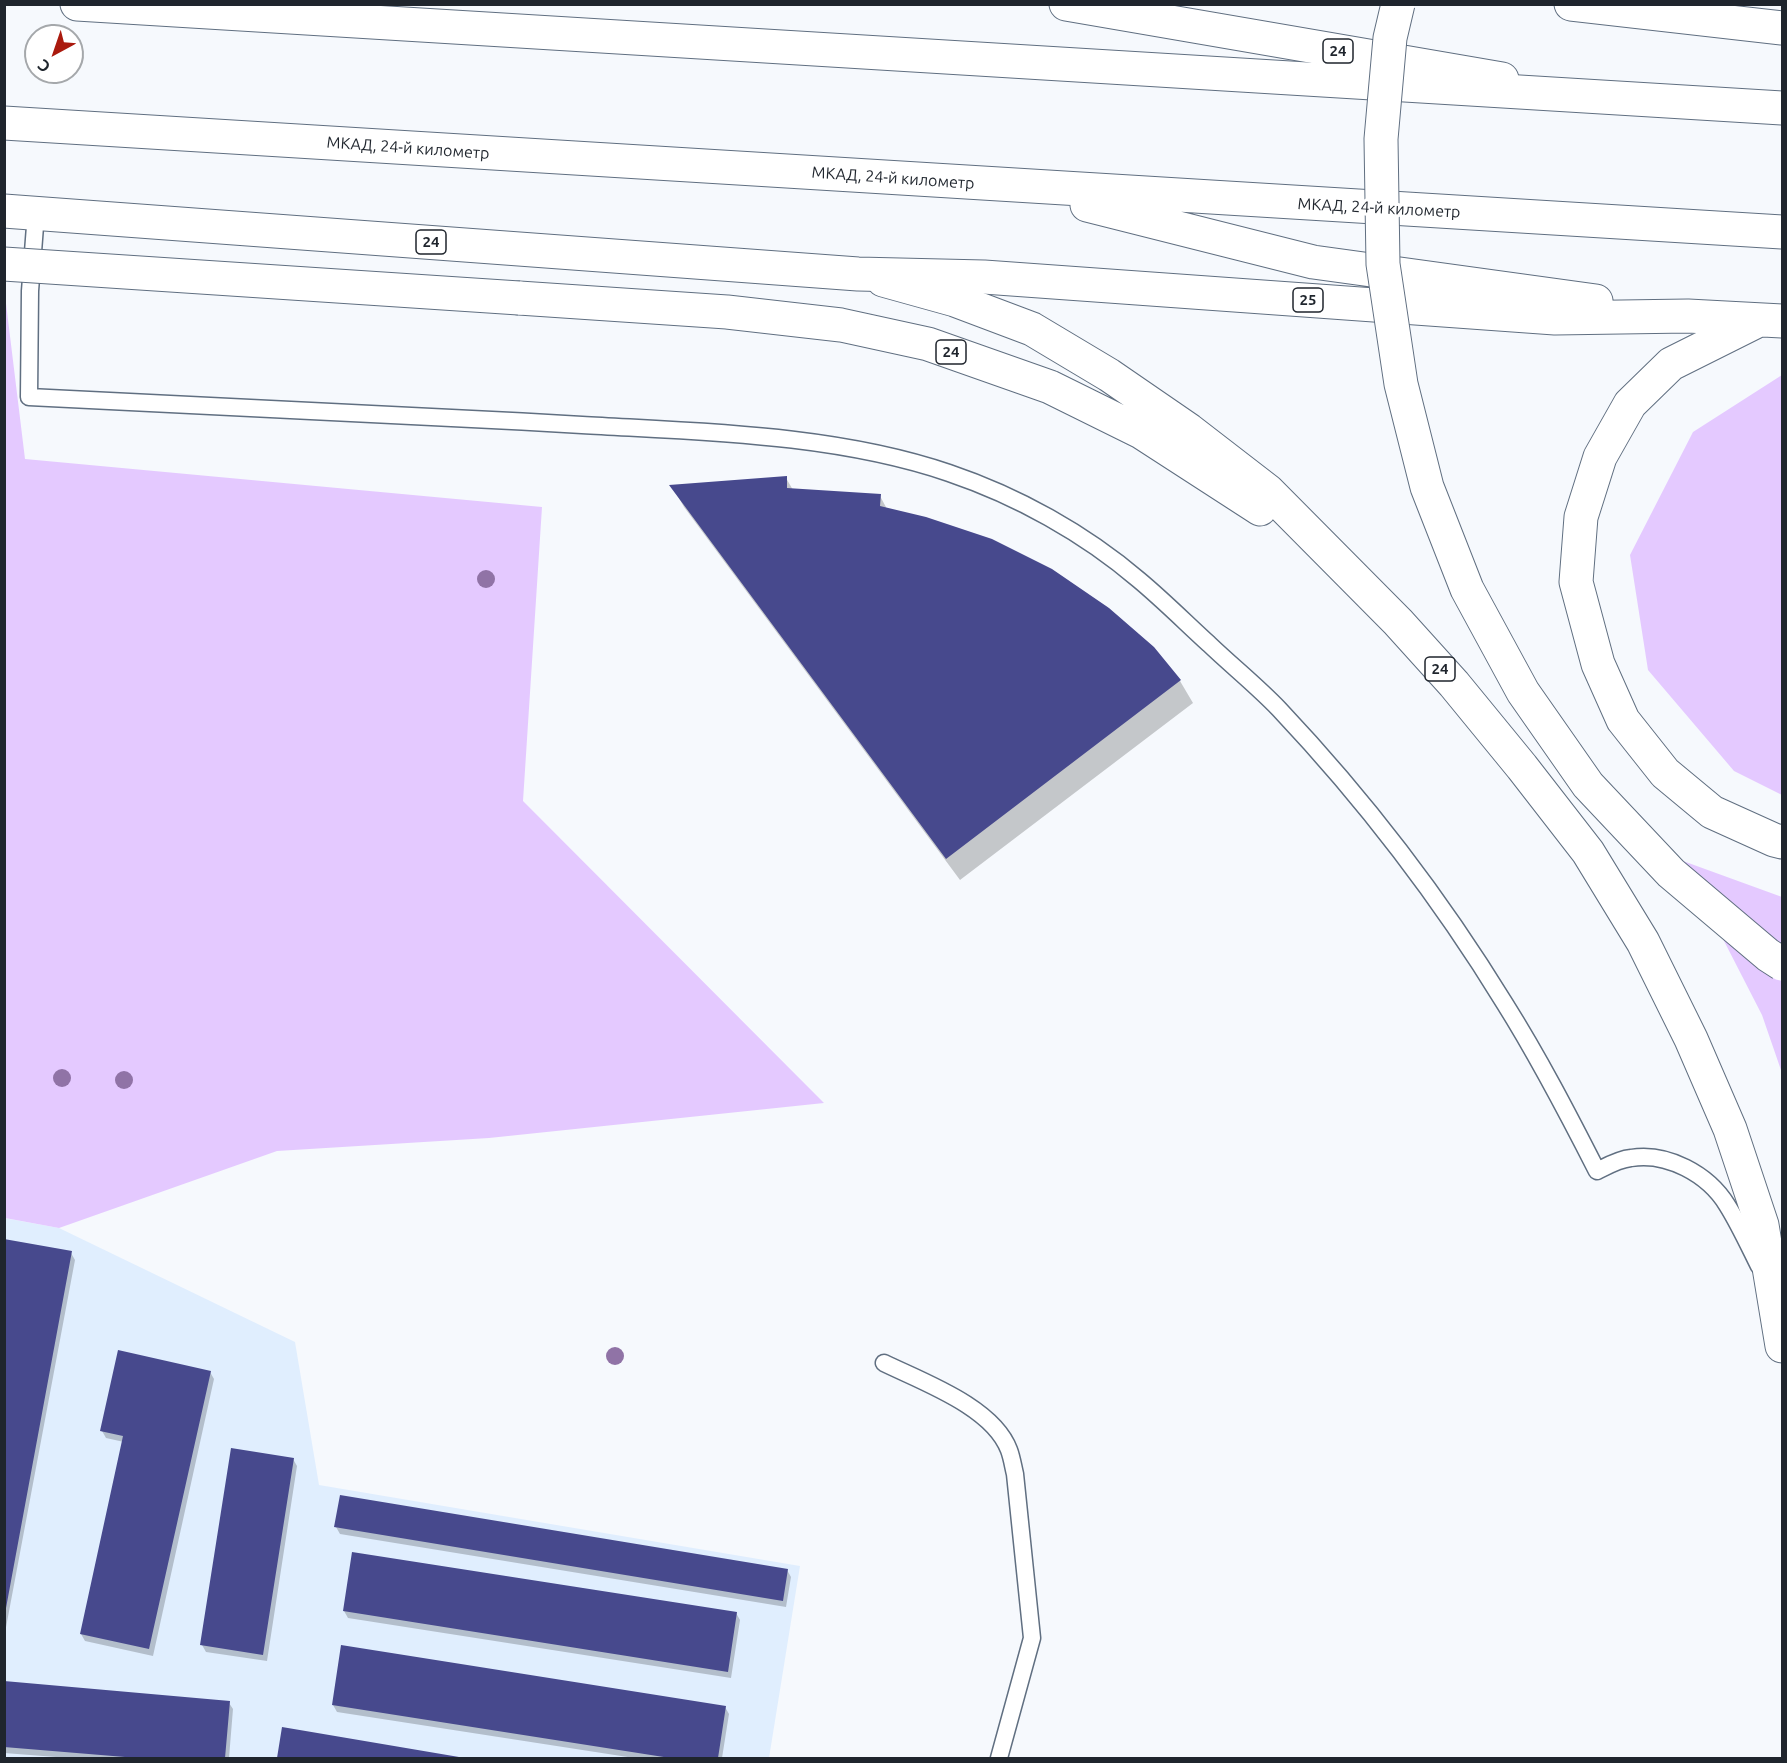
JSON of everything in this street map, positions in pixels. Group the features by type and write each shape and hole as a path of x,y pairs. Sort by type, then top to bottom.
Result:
{"main road":[{"path":"77,4 1782,108"},
{"name":"24","path":"1066,4 1610,98"},
{"path":"1398,4 1390,38 1381,139 1383,264 1401,384 1427,486 1467,589 1523,692 1588,785 1671,873 1768,955 1782,964"},
{"path":"1571,4 1782,28"},
{"name":"МКАД, 24-й километр","path":"4,123 1782,232"},
{"path":"1010,186 1313,262 1589,299 1688,316"},
{"name":"24","path":"20,212 858,274 955,300 1032,329 1109,375 1189,430 1268,491 1335,557 1454,684 1522,766 1588,852 1643,942 1691,1039 1730,1129 1762,1225 1782,1346"},
{"name":"24","path":"4,264 728,312 841,325 928,344 1050,387 1140,432 1335,557"},
{"name":"25","path":"858,274 984,277 1554,318 1688,316 1770,320"},
{"path":"1770,320 1671,364 1630,404 1600,457 1581,517 1576,582 1598,664 1623,720 1665,773 1712,812 1782,842"}],"lane":[{"path":"20,212 30,291 29,397 436,416 723,434 852,448 902,458 951,474 998,492 1047,517 1094,546 1138,579 1276,706 1339,776 1391,839 1454,925 1506,1004 1553,1086 1597,1171 1630,1158 1647,1157 1672,1162 1694,1173 1711,1186 1726,1203 1773,1292"},
{"path":"884,1363 965,1403 986,1420 1009,1449 1015,1473 1032,1638 999,1758"}],"shaded area":[{"path":"4,287 25,459 542,507 523,801 824,1103 489,1138 277,1151 59,1228 5,1218"},
{"path":"1782,375 1782,795 1734,771 1648,670 1630,555 1693,432"},
{"path":"1683,861 1782,897 1782,1073 1762,1015"},
{"path":"4,1218 59,1228 295,1342 319,1485 800,1566 769,1758 5,1758"}],"building":[{"path":"787,476 787,488 881,494 880,506 926,517 992,539 1052,569 1109,608 1154,647 1181,680 946,859 669,485"},
{"path":"4,1239 72,1251 6,1608 4,1608"},
{"path":"118,1350 211,1371 149,1649 80,1634 123,1436 100,1431"},
{"path":"231,1448 294,1458 263,1655 200,1645"},
{"path":"340,1495 788,1569 783,1601 334,1527"},
{"path":"352,1552 737,1612 728,1672 343,1611"},
{"path":"341,1645 726,1706 718,1758 670,1758 332,1705"},
{"path":"4,1681 230,1701 225,1758 137,1758 4,1747"},
{"path":"282,1727 459,1757 459,1758 277,1758"}]}
